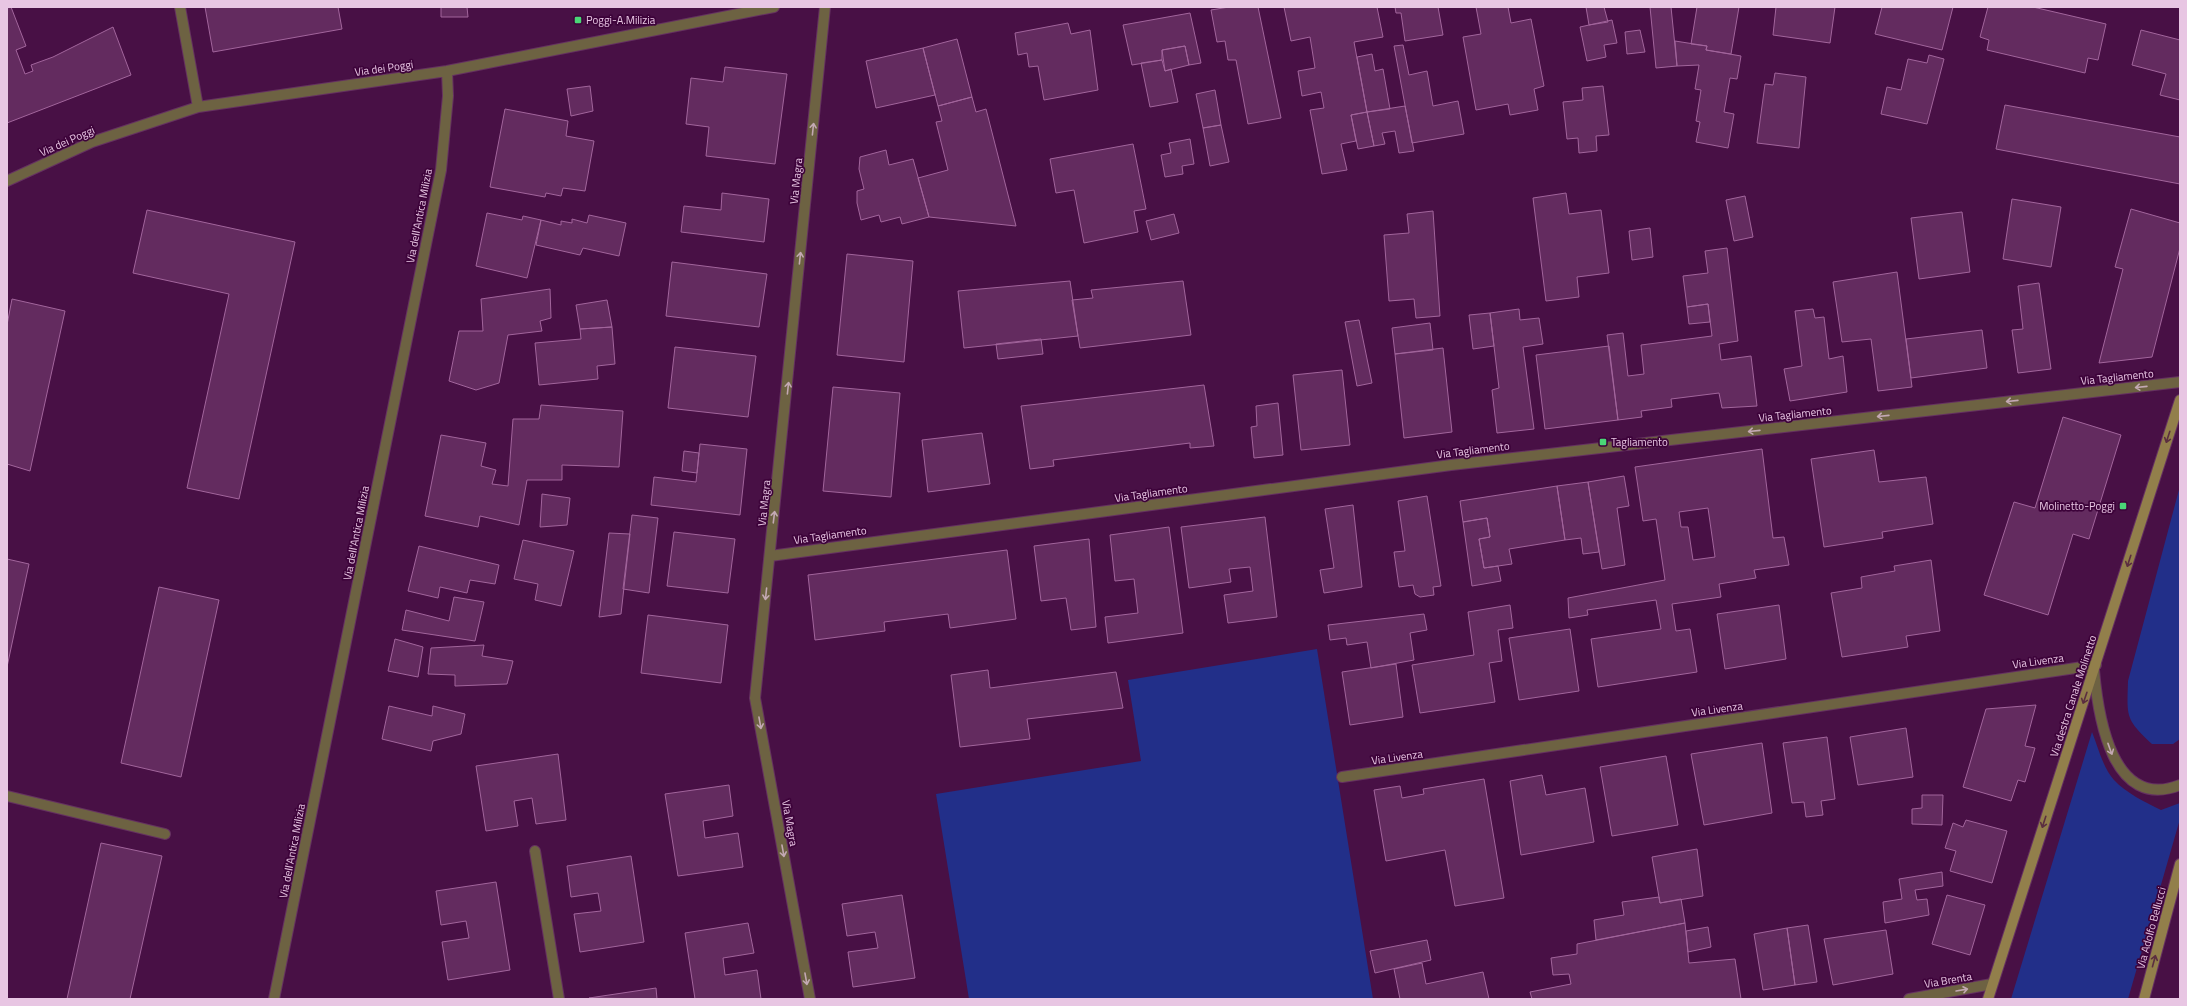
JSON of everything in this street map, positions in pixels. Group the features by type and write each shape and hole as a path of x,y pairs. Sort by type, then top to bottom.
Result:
{"street":[{"path":"180,7 198,107"},
{"name":"Via dei Poggi","path":"7,181 92,142 198,107 447,71 774,7"},
{"name":"Via Magra","path":"810,999 755,698 825,7"},
{"name":"Via dell'Antica Milizia","path":"274,999 441,170 448,96 447,71"},
{"name":"Via Tagliamento","path":"770,556 1451,465 2180,382"},
{"name":"Via destra Canale Molinetto","path":"1988,999 2180,400"},
{"path":"2095,668 2096,701 2102,727 2113,757 2121,769 2144,788 2162,790 2180,785"},
{"name":"Via Livenza","path":"1342,777 2095,668"},
{"path":"7,796 165,834"},
{"path":"535,851 559,999"},
{"name":"Via Adolfo Bellucci","path":"2144,999 2180,864"},
{"name":"Via Brenta","path":"1909,999 1992,984"}],"shaded area":[{"path":"2180,486 2180,739 2173,744 2152,744 2132,723 2128,710 2128,681"},
{"path":"1317,649 1373,999 969,999 936,794 1141,761 1128,680"},
{"path":"2092,732 2107,770 2119,785 2136,797 2161,810 2180,803 2180,819 2128,999 2011,999"}],"building":[{"path":"11,7 26,46 16,50 25,74 33,71 31,65 53,57 113,27 131,75 7,123 7,8"},
{"path":"205,7 338,7 342,29 213,52"},
{"path":"441,7 467,7 468,17 441,17"},
{"path":"1229,7 1258,7 1281,118 1248,124 1236,60 1228,60 1225,41 1217,42 1211,10"},
{"path":"1284,7 1377,7 1383,37 1354,42 1367,112 1351,115 1356,141 1341,144 1347,170 1322,174 1310,110 1324,108 1321,92 1302,96 1298,71 1315,68 1310,37 1291,41"},
{"path":"1395,7 1438,7 1443,35 1405,41 1401,13 1396,13"},
{"path":"1476,7 1508,7 1511,23 1531,19 1544,86 1534,89 1538,110 1510,115 1508,104 1476,110 1463,37 1481,34"},
{"path":"1586,7 1604,7 1608,22 1589,25"},
{"path":"1650,7 1671,7 1677,66 1656,68"},
{"path":"1697,7 1739,7 1731,54 1706,50 1707,46 1691,44"},
{"path":"1776,7 1835,7 1830,43 1773,35"},
{"path":"1882,7 1953,7 1942,50 1875,34"},
{"path":"1988,7 2033,7 2106,24 2098,60 2088,58 2085,73 1987,50 1989,40 1980,37"},
{"path":"1190,13 1201,63 1189,65 1185,46 1162,50 1162,60 1132,65 1123,25"},
{"path":"1612,20 1617,43 1604,45 1606,57 1587,61 1580,27"},
{"path":"1068,23 1071,34 1090,30 1098,90 1044,100 1038,66 1029,67 1027,53 1018,55 1015,33"},
{"path":"1640,30 1645,52 1627,54 1625,32"},
{"path":"2141,30 2180,40 2180,100 2160,95 2166,74 2132,65"},
{"path":"957,39 972,97 938,106 923,48"},
{"path":"1675,41 1707,46 1706,50 1741,56 1737,79 1730,78 1724,112 1734,114 1728,148 1696,142 1700,122 1696,121 1701,90 1695,89 1699,65 1677,66"},
{"path":"1403,45 1409,75 1427,71 1433,106 1458,101 1464,134 1412,143 1394,46"},
{"path":"1185,46 1189,65 1165,71 1162,50"},
{"path":"923,48 935,95 876,108 866,61"},
{"path":"1372,54 1375,71 1383,69 1390,109 1367,112 1357,57"},
{"path":"1929,55 1944,59 1927,124 1881,114 1887,87 1901,90 1908,59 1927,63"},
{"path":"1162,60 1165,71 1171,69 1178,102 1150,107 1141,63"},
{"path":"725,67 787,74 775,164 706,156 709,127 686,124 691,78 723,82"},
{"path":"1775,73 1806,77 1799,148 1757,143 1765,84 1773,85"},
{"path":"590,86 593,111 571,116 567,89"},
{"path":"1603,86 1609,135 1596,136 1597,151 1579,153 1578,138 1567,139 1563,102 1583,100 1582,88"},
{"path":"1215,90 1221,125 1203,128 1196,94"},
{"path":"972,97 976,112 986,109 1016,226 929,217 918,178 948,170 936,122 942,121 938,106"},
{"path":"2005,105 2180,137 2180,184 1996,149"},
{"path":"1405,106 1414,151 1399,153 1395,131 1382,133 1385,144 1374,146 1367,112"},
{"path":"505,109 568,121 566,136 594,141 585,191 563,188 561,196 546,193 545,197 490,187"},
{"path":"1367,112 1374,146 1358,149 1351,115"},
{"path":"1221,125 1229,162 1210,166 1203,128"},
{"path":"1190,139 1194,164 1182,166 1183,174 1165,177 1161,155 1171,153 1169,143"},
{"path":"1133,144 1146,209 1134,211 1138,232 1084,243 1074,190 1056,193 1050,159"},
{"path":"886,150 889,165 913,159 929,217 902,224 900,217 881,222 879,215 861,220 857,203 857,191 864,189 859,169 860,157"},
{"path":"722,193 769,199 764,242 681,232 684,206 721,210"},
{"path":"1566,193 1569,214 1601,210 1609,273 1577,277 1579,297 1546,301 1533,198"},
{"path":"1745,196 1753,237 1734,241 1726,200"},
{"path":"2012,199 2061,207 2051,267 2003,259"},
{"path":"2131,209 2180,223 2180,248 2152,357 2099,363 2123,269 2115,267"},
{"path":"147,210 295,242 239,499 187,488 229,294 133,273"},
{"path":"1433,211 1440,316 1416,318 1414,299 1389,301 1384,235 1409,233 1407,214"},
{"path":"1962,212 1970,272 1919,279 1911,218"},
{"path":"487,213 522,220 523,216 541,220 527,278 476,266"},
{"path":"1174,214 1179,233 1151,240 1146,221"},
{"path":"589,215 626,223 619,256 583,248 580,255 536,245 541,220 561,225 561,221 572,223 572,219 587,223"},
{"path":"1650,228 1653,257 1632,260 1629,231"},
{"path":"1727,248 1738,341 1719,344 1721,360 1751,356 1757,406 1722,408 1719,393 1671,399 1672,407 1641,411 1642,417 1618,420 1607,335 1623,333 1628,376 1644,374 1641,345 1712,336 1708,304 1687,307 1683,276 1708,273 1705,251"},
{"path":"847,254 913,261 904,362 837,355"},
{"path":"672,262 767,274 759,327 666,316"},
{"path":"1897,272 1912,387 1878,391 1871,339 1842,342 1833,282"},
{"path":"1070,281 1078,336 964,348 958,291"},
{"path":"1183,281 1191,335 1080,348 1072,300 1093,298 1091,290"},
{"path":"2039,283 2051,369 2018,373 2012,330 2023,329 2018,286"},
{"path":"550,289 551,318 540,321 542,331 508,335 499,383 476,390 449,381 459,331 483,331 481,299"},
{"path":"12,299 65,311 30,471 7,464 7,325"},
{"path":"607,300 612,327 580,329 576,305"},
{"path":"1708,304 1710,322 1689,324 1687,307"},
{"path":"1519,309 1520,320 1539,318 1543,344 1523,347 1534,429 1497,433 1492,390 1499,388 1490,313"},
{"path":"1813,309 1815,318 1824,317 1829,359 1843,356 1847,392 1790,401 1784,369 1802,366 1795,311"},
{"path":"1490,313 1494,346 1473,349 1469,315"},
{"path":"1359,320 1372,383 1357,386 1345,322"},
{"path":"1430,323 1433,350 1395,354 1392,328"},
{"path":"612,327 615,364 597,366 598,379 539,385 535,343 581,339 580,329"},
{"path":"1982,330 1987,368 1911,378 1906,339"},
{"path":"1041,339 1043,354 998,359 996,344"},
{"path":"1609,346 1618,420 1545,429 1536,355"},
{"path":"675,347 756,356 748,417 668,408"},
{"path":"1443,348 1452,432 1404,438 1395,354"},
{"path":"1342,370 1350,445 1301,450 1293,375"},
{"path":"1204,385 1214,446 1190,448 1190,443 1053,460 1054,466 1030,469 1021,406"},
{"path":"833,387 900,393 891,497 823,491"},
{"path":"1278,403 1283,455 1254,458 1251,427 1257,426 1256,406"},
{"path":"541,405 623,411 619,467 562,465 562,480 527,480 519,525 480,516 478,527 425,516 441,435 486,443 481,466 496,470 492,484 508,486 513,419 539,419"},
{"path":"2063,417 2121,435 2089,539 2073,534 2048,615 1984,595 2014,502 2035,508"},
{"path":"982,433 990,484 928,492 922,440"},
{"path":"700,444 747,449 740,515 651,505 654,477 696,482"},
{"path":"1762,449 1773,538 1784,537 1789,565 1754,570 1756,578 1719,584 1721,597 1672,604 1676,631 1690,629 1697,672 1598,687 1591,639 1661,629 1656,600 1587,610 1588,615 1569,618 1568,598 1665,580 1656,519 1643,521 1635,467","holes":["1708,508 1715,557 1693,560 1688,527 1681,527 1679,512"]},
{"path":"1874,450 1879,482 1926,477 1933,524 1882,532 1883,538 1824,547 1811,459"},
{"path":"684,451 699,453 697,473 682,471"},
{"path":"1624,476 1629,506 1617,508 1625,565 1602,569 1588,482"},
{"path":"1588,482 1599,552 1583,554 1581,538 1565,540 1557,486"},
{"path":"1557,486 1565,540 1509,549 1512,564 1484,568 1479,539 1490,537 1487,518 1463,522 1460,501"},
{"path":"542,494 570,498 567,525 540,527"},
{"path":"1427,496 1441,586 1433,587 1434,595 1420,597 1415,594 1413,585 1399,587 1394,552 1405,551 1398,501"},
{"path":"1353,505 1362,587 1324,593 1320,570 1334,568 1325,509"},
{"path":"632,515 658,518 649,593 623,589"},
{"path":"1265,517 1277,617 1228,623 1224,595 1253,591 1250,567 1229,569 1231,582 1189,588 1181,527"},
{"path":"1487,518 1490,537 1479,539 1484,568 1498,566 1501,581 1472,586 1463,522"},
{"path":"1169,527 1183,633 1108,643 1105,617 1138,613 1134,579 1115,581 1110,535"},
{"path":"674,532 735,539 728,593 667,586"},
{"path":"609,533 630,534 621,614 599,617"},
{"path":"1089,539 1096,627 1071,630 1066,598 1041,601 1034,546"},
{"path":"523,540 574,551 561,606 535,600 538,584 514,579"},
{"path":"419,546 499,565 495,584 470,580 467,593 440,587 438,598 408,591"},
{"path":"1007,550 1016,619 950,628 948,614 884,622 885,631 815,640 808,575"},
{"path":"7,559 29,564 7,667"},
{"path":"1931,560 1940,631 1906,636 1908,647 1842,657 1831,593 1862,588 1861,577 1895,571 1894,566"},
{"path":"159,587 219,600 181,777 121,763"},
{"path":"454,597 484,602 475,641 402,630 406,610 449,621"},
{"path":"1510,605 1513,628 1498,630 1502,661 1489,663 1495,702 1420,713 1412,665 1474,655 1468,612"},
{"path":"1779,605 1786,659 1725,669 1717,614"},
{"path":"1424,614 1427,630 1410,633 1414,660 1371,668 1367,642 1347,645 1346,638 1330,640 1328,625"},
{"path":"648,615 728,625 721,683 641,673"},
{"path":"1570,629 1579,691 1519,700 1509,638"},
{"path":"395,639 423,647 418,677 388,671"},
{"path":"484,645 482,656 513,661 507,684 455,686 455,675 428,674 431,648"},
{"path":"1396,664 1403,717 1350,725 1342,672"},
{"path":"988,670 990,688 1116,672 1123,708 1027,719 1030,739 960,747 951,675"},
{"path":"2036,705 2025,746 2035,748 2025,782 2018,780 2011,801 1963,787 1986,709"},
{"path":"389,706 432,716 433,706 465,714 461,734 433,741 431,751 382,739"},
{"path":"1906,728 1913,777 1858,785 1850,737"},
{"path":"1827,737 1835,799 1821,801 1823,815 1806,817 1804,802 1792,803 1783,743"},
{"path":"1762,743 1772,813 1704,825 1691,754"},
{"path":"558,754 566,820 536,824 532,798 514,801 518,826 486,831 476,766"},
{"path":"1666,756 1678,825 1612,836 1600,767"},
{"path":"1542,775 1546,795 1585,788 1594,842 1521,855 1510,781"},
{"path":"1484,779 1504,898 1455,906 1445,850 1386,861 1374,790 1400,786 1402,798 1424,794 1423,789"},
{"path":"729,785 733,816 703,821 705,838 738,833 743,867 678,876 665,794"},
{"path":"1922,795 1943,795 1942,825 1912,824 1912,809 1922,808"},
{"path":"1966,820 2007,831 1992,883 1950,871 1956,851 1945,848 1953,823 1963,827"},
{"path":"101,843 162,856 130,999 67,999"},
{"path":"1697,849 1703,896 1660,903 1652,857"},
{"path":"631,856 644,942 580,952 574,914 601,911 598,893 571,897 567,866"},
{"path":"1942,872 1943,886 1915,890 1917,900 1927,899 1929,915 1885,923 1883,902 1902,899 1899,879"},
{"path":"496,882 510,970 448,980 442,942 469,938 466,921 441,925 436,891"},
{"path":"902,895 915,978 853,987 848,952 878,948 875,932 847,936 842,904"},
{"path":"1947,895 1985,905 1970,955 1932,944"},
{"path":"1659,897 1660,903 1681,899 1685,923 1596,940 1594,920 1624,915 1622,902"},
{"path":"748,923 754,953 723,958 725,975 757,970 761,999 695,999 685,933"},
{"path":"1685,923 1689,963 1735,959 1741,999 1532,999 1530,992 1571,984 1569,974 1553,975 1551,958 1577,954 1577,944"},
{"path":"1808,925 1817,982 1795,985 1787,928"},
{"path":"1708,927 1711,947 1688,952 1686,931"},
{"path":"1787,928 1795,985 1763,990 1754,934"},
{"path":"1886,930 1893,974 1833,985 1824,939"},
{"path":"1427,940 1431,960 1375,973 1370,951"},
{"path":"1422,963 1426,984 1483,972 1489,999 1400,999 1394,969"},
{"path":"656,988 657,999 589,998"}],"place":[{"name":"Poggi-A.Milizia","path":"578,20"},
{"name":"Tagliamento","path":"1603,442"},
{"name":"Molinetto-Poggi","path":"2123,506"}]}
